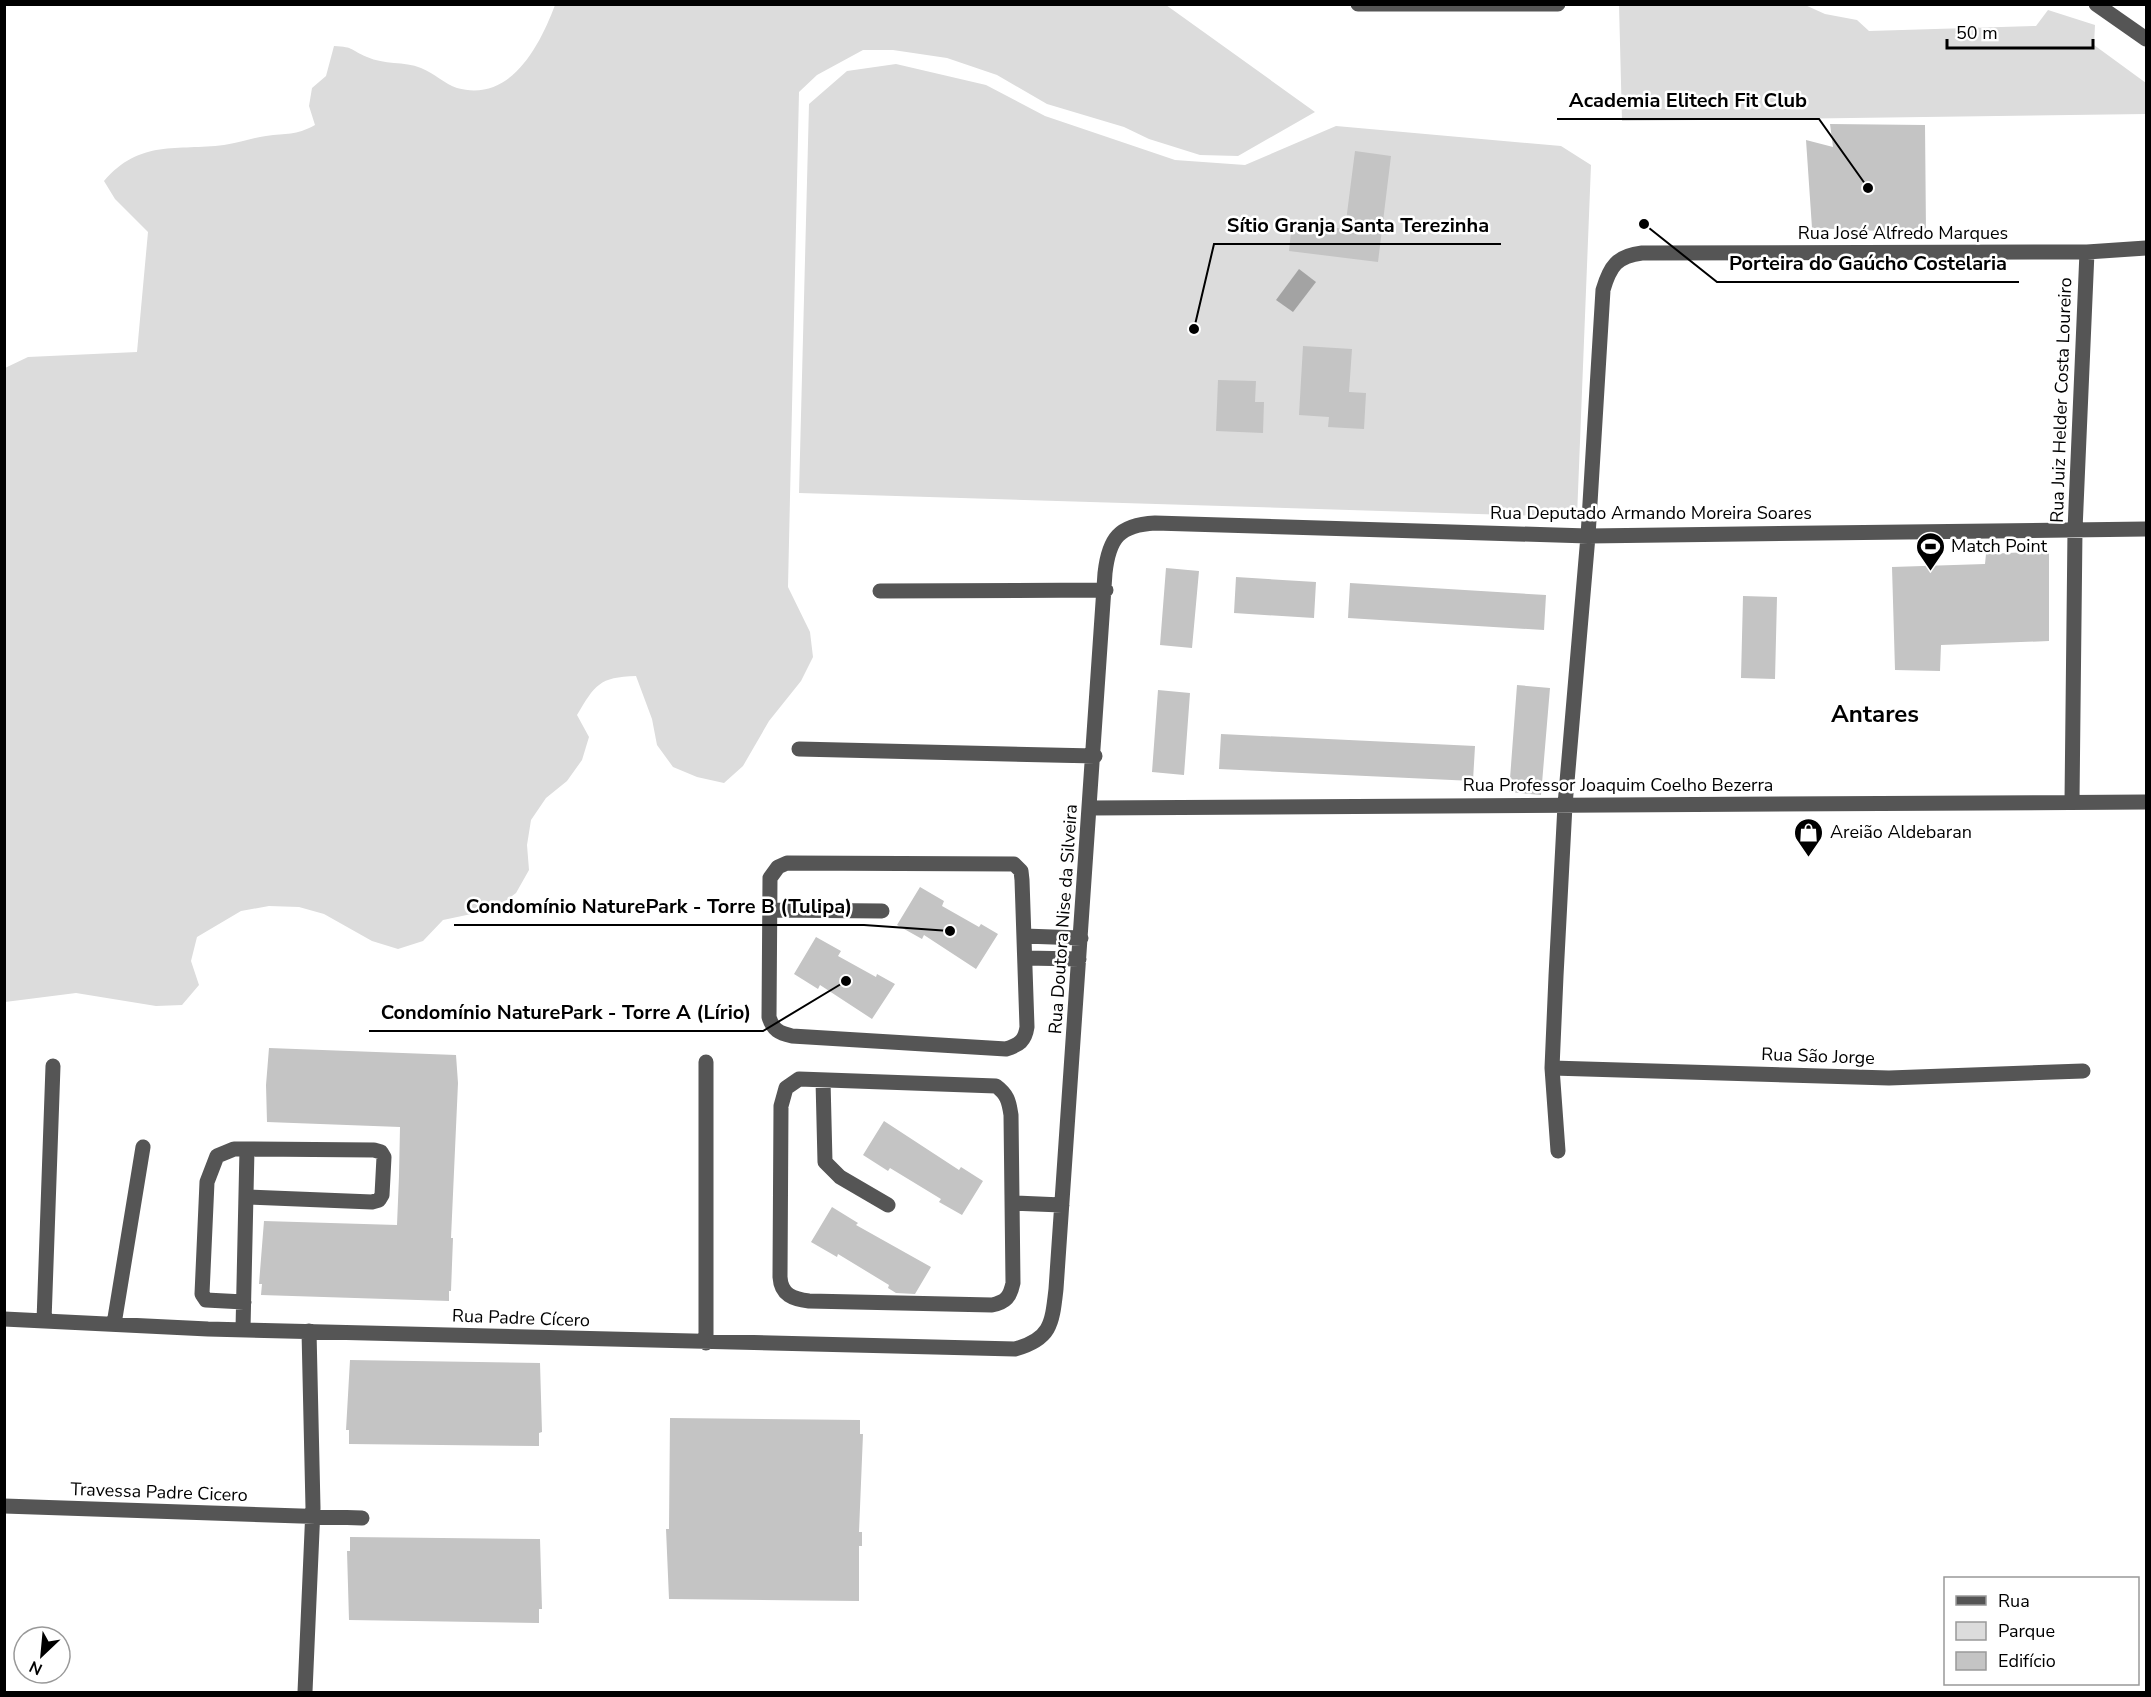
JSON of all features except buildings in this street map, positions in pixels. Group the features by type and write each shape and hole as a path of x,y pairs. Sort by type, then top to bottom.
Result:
{"street":[{"path":"1358,4 1558,4"},
{"path":"2097,4 2146,39"},
{"name":"Rua José Alfredo Marques","path":"1558,1151 1552,1068 1565,805 1588,536 1603,290 1614,264 1625,255 1642,253 2087,252 2146,248"},
{"name":"Rua Juiz Helder Costa Loureiro","path":"2072,801 2075,530 2087,252"},
{"name":"Rua Deputado Armando Moreira Soares","path":"1155,523 1588,536 2146,529"},
{"name":"Rua Doutora Nise da Silveira","path":"1036,1343 1047,1331 1053,1312 1095,756 1107,551 1116,537 1133,524 1155,523"},
{"path":"880,591 1106,590"},
{"path":"799,749 1095,756"},
{"name":"Rua Professor Joaquim Coelho Bezerra","path":"1090,808 2146,802"},
{"path":"787,863 1014,864 1021,871 1024,936 1027,1027 1026,1035 1019,1044 1006,1048 792,1036 779,1033 772,1027 769,1017 770,878 778,867 787,863"},
{"path":"768,910 882,911"},
{"path":"1024,936 1081,938"},
{"path":"1025,958 1079,959"},
{"path":"706,1062 706,1343"},
{"path":"44,1321 53,1066"},
{"name":"Rua São Jorge","path":"1552,1068 1889,1078 2083,1071"},
{"path":"799,1078 823,1080 996,1086 1004,1092 1009,1101 1013,1283 1009,1297 1002,1303 992,1305 809,1301 787,1294 781,1287 783,1095 792,1081 799,1078"},
{"path":"823,1080 825,1162 840,1177 888,1205"},
{"path":"114,1324 143,1147"},
{"path":"244,1302 206,1300 202,1294 207,1182 216,1156 224,1151 247,1149 375,1150 381,1152 384,1157 382,1195 379,1200 372,1202 247,1197"},
{"path":"243,1329 247,1149"},
{"path":"1013,1203 1062,1204"},
{"name":"Rua Padre Cícero","path":"4,1319 243,1329 706,1343 1015,1349 1036,1343"},
{"path":"305,1692 312,1516 309,1331"},
{"name":"Travessa Padre Cicero","path":"4,1506 362,1518"}],"green space":[{"path":"555,5 1166,5 1315,112 1238,156 1200,155 1149,139 1124,127 1047,104 997,75 947,58 893,50 863,50 817,75 799,92 788,587 810,632 813,657 801,681 769,721 743,766 724,783 697,777 673,767 657,745 652,719 636,676 614,678 594,690 577,715 589,737 582,760 567,781 546,798 531,820 527,845 529,870 516,893 495,909 443,920 423,941 398,949 372,941 324,914 299,907 269,906 241,911 197,937 191,961 199,985 182,1005 156,1006 76,993 5,1002 5,368 28,357 137,352 148,232 115,199 104,181 131,158 145,153 175,148 224,145 261,137 296,133 315,125 309,106 312,88 326,76 334,46 349,48 374,59 421,68 457,88 476,90 493,87 508,79 532,53"},
{"path":"1619,5 1805,5 1825,14 1857,20 1869,31 2036,26 2048,10 2095,25 2094,45 2146,83 2146,114 1622,121"},
{"path":"896,64 986,85 1045,116 1175,160 1245,165 1336,126 1561,146 1591,165 1577,517 799,493 809,104 847,71"}],"shaded area":[{"path":"1299,269 1316,282 1293,312 1276,300"}],"place":[{"name":"Academia Elitech Fit Club","path":"1868,188"},
{"name":"Porteira do Gaúcho Costelaria","path":"1644,224"},
{"name":"Sítio Granja Santa Terezinha","path":"1194,329"},
{"name":"Match Point","path":"1930,572"},
{"name":"Areião Aldebaran","path":"1809,858"},
{"name":"Condomínio NaturePark - Torre B (Tulipa)","path":"950,931"},
{"name":"Condomínio NaturePark - Torre A (Lírio)","path":"846,981"}],"district":[{"name":"Antares","path":"1875,714"}]}
